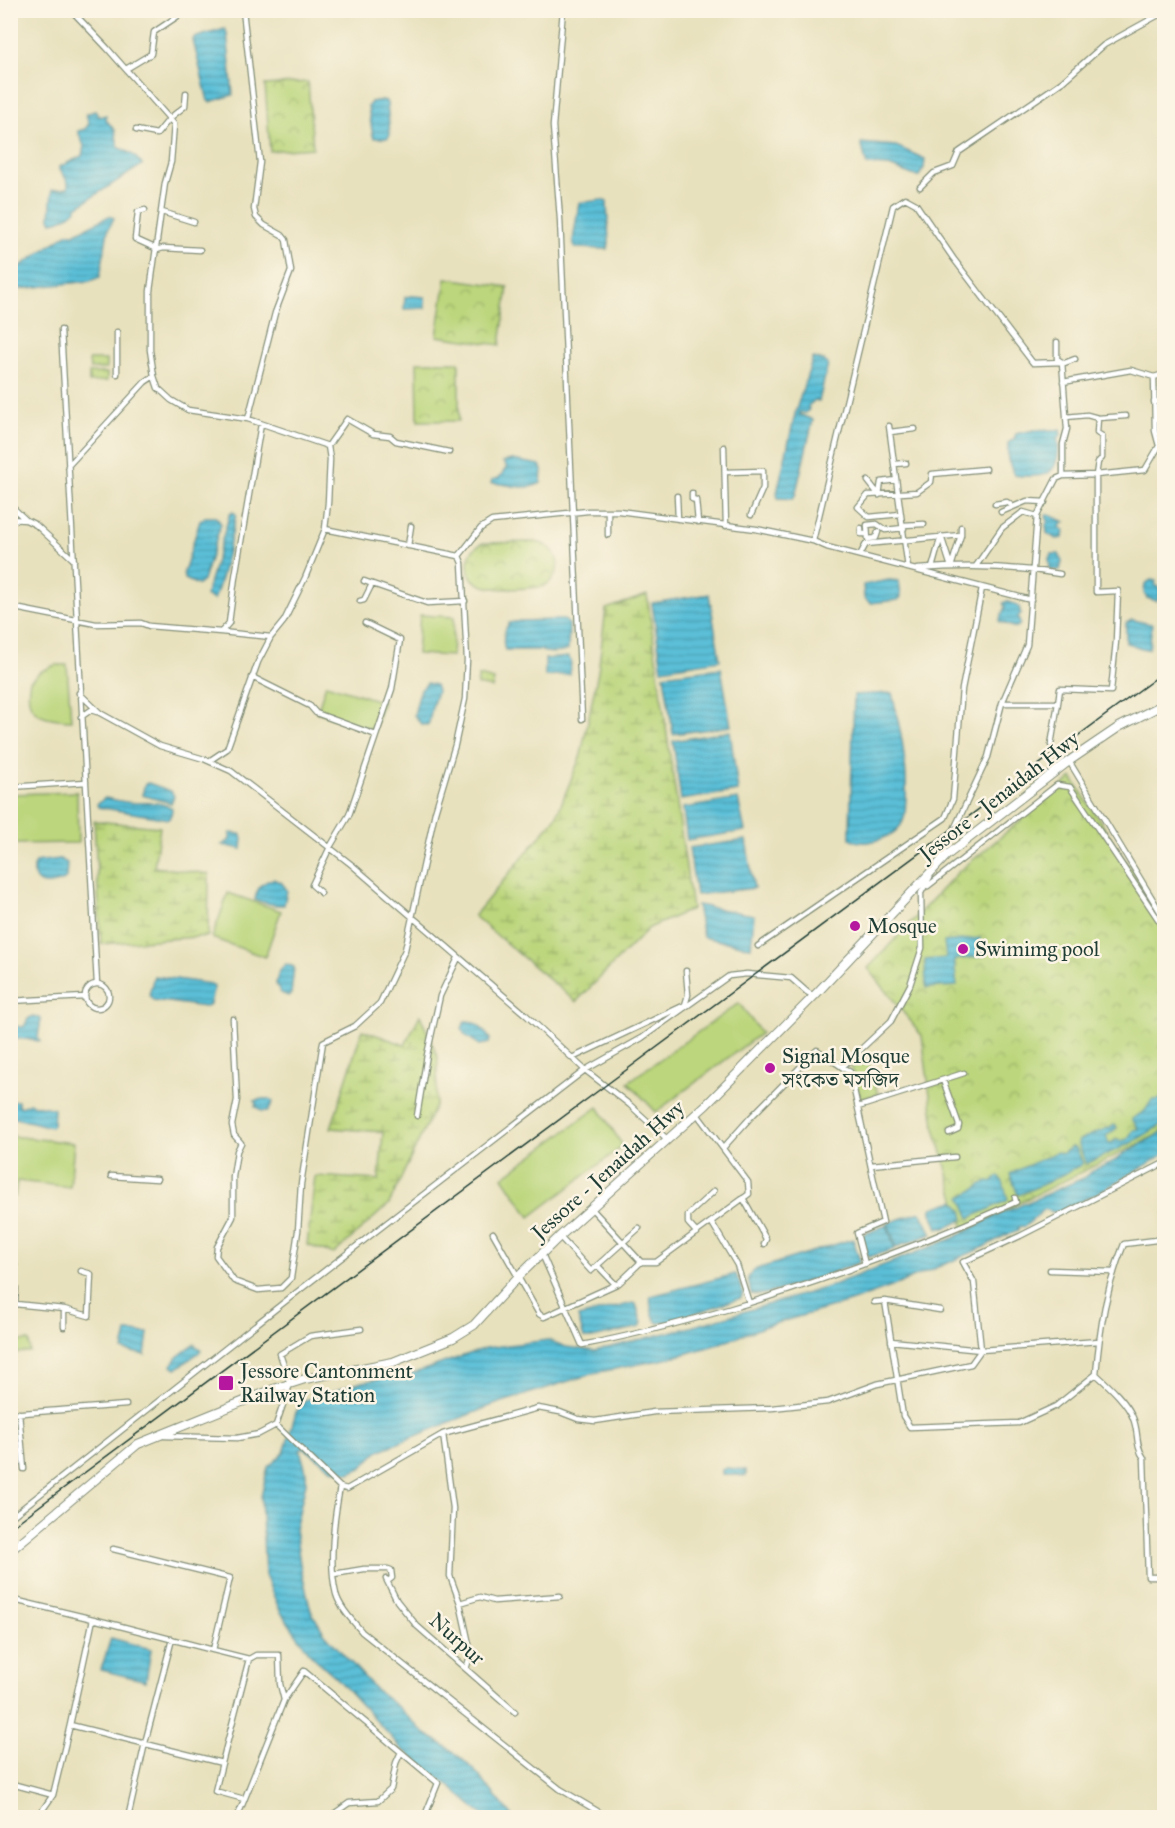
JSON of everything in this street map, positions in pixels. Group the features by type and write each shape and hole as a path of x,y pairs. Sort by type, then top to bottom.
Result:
{"highway":[{"name":"Jessore - Jenaidah Hwy","path":"10,1551 130,1449 155,1436 305,1379 393,1362 453,1338 474,1325 559,1237 696,1113 814,996 938,864 1026,792 1069,761 1119,727 1164,704"}],"street":[{"path":"71,10 174,124 171,162 165,183 150,291 150,350 158,388 171,400 188,410 248,419 328,446"},
{"path":"126,69 151,54 154,32 187,10"},
{"path":"243,10 260,162 254,209 256,217 264,225 282,235 286,240 291,271 275,313 248,419"},
{"path":"563,10 553,126 560,219 582,719"},
{"path":"920,188 934,173 953,166 959,152 1062,82 1104,45 1164,12"},
{"path":"136,130 157,134 170,118 185,106 186,93"},
{"path":"813,541 894,206 905,198 916,204 953,258 1033,363 1062,363 1075,359"},
{"path":"145,210 138,212 135,239 157,249 200,250"},
{"path":"162,212 194,222"},
{"path":"61,330 97,984"},
{"path":"117,332 117,374"},
{"path":"1057,342 1057,359 1062,363 1067,429 1063,444 1063,476"},
{"path":"1063,382 1131,370 1154,377 1164,374"},
{"path":"68,466 145,382 154,376"},
{"path":"842,1067 891,1021 910,985 922,948 921,893 938,864 988,757 1002,703 1027,645 1037,516 1056,479 1063,476 1096,476 1145,470 1162,446 1155,431 1154,377"},
{"path":"1154,402 1164,401"},
{"path":"1066,417 1126,416"},
{"path":"1051,745 1060,689 1110,691 1116,641 1118,591 1096,592 1096,476 1098,462 1102,458 1102,436 1097,433 1098,418"},
{"path":"209,761 227,749 258,662 271,637 284,621 305,578 324,529 328,503 330,459 328,446 347,419 373,434 390,435 396,441 448,452"},
{"path":"221,632 229,623 261,423"},
{"path":"908,568 890,429 915,429"},
{"path":"724,447 726,526"},
{"path":"1094,449 1102,449"},
{"path":"1102,458 1110,458"},
{"path":"895,464 906,463"},
{"path":"878,532 876,538 868,539 866,515 858,507 868,495 917,492 931,482 932,474 986,469"},
{"path":"726,472 763,471 763,488 751,515"},
{"path":"879,495 881,482 896,480"},
{"path":"868,481 879,495"},
{"path":"692,493 692,499 696,500 698,522"},
{"path":"677,496 678,519"},
{"path":"1001,512 1027,501 1045,502"},
{"path":"995,504 1007,502 1011,505"},
{"path":"10,505 74,560"},
{"path":"976,566 1002,528 1020,510 1037,516"},
{"path":"608,511 608,535"},
{"path":"459,556 481,528 492,520 608,511 756,529 813,541 827,547 1031,600"},
{"path":"866,515 901,514"},
{"path":"10,519 26,520"},
{"path":"867,525 877,524 885,530 924,524"},
{"path":"408,546 411,526"},
{"path":"951,567 962,535 961,527"},
{"path":"861,528 861,534 866,534"},
{"path":"324,529 459,556"},
{"path":"860,555 866,544 962,535"},
{"path":"941,536 951,567"},
{"path":"932,568 941,536"},
{"path":"233,1019 237,1100 232,1125 234,1135 241,1143 237,1151 233,1177 233,1217 217,1247 216,1256 234,1281 258,1290 281,1288 291,1278 298,1232 301,1184 323,1042 355,1026 380,1003 405,950 435,812 455,744 465,699 467,660 465,602 462,563 459,556"},
{"path":"915,570 976,566 1060,574"},
{"path":"364,581 427,603 465,602"},
{"path":"360,601 364,600 372,584"},
{"path":"758,946 945,818 953,799 962,689 982,588"},
{"path":"10,607 96,624 141,623 149,626 271,637"},
{"path":"321,893 312,885 330,847 349,815 392,690 400,640 365,623"},
{"path":"252,677 310,706 316,713 376,735"},
{"path":"80,693 100,712 160,746 209,761 231,771 330,847 667,1139"},
{"path":"1002,703 1058,703"},
{"path":"81,717 91,710 100,712"},
{"path":"1069,761 1164,918"},
{"path":"10,787 86,782"},
{"path":"928,886 1057,784 1070,787 1164,928"},
{"path":"417,1116 440,996 458,958"},
{"path":"572,1058 685,1005 688,995 686,971"},
{"path":"10,1518 585,1070 642,1038 729,976 747,974 791,978 814,996"},
{"path":"97,984 108,991 108,1000 102,1007 93,1008 85,997 88,988 97,984"},
{"path":"10,1001 85,997"},
{"path":"724,1147 817,1050 850,1072 883,1222 857,1233 865,1264"},
{"path":"858,1107 964,1073"},
{"path":"943,1080 959,1125 958,1129 949,1133"},
{"path":"493,1233 539,1314 544,1317 619,1283 641,1262 656,1262 749,1194 748,1182 724,1147 696,1113"},
{"path":"871,1165 955,1157"},
{"path":"276,1425 340,1487 351,1488 366,1476 443,1434 538,1408 560,1412 578,1419 595,1420 654,1412 772,1408 828,1402 877,1384 971,1364 981,1350 974,1282 963,1262 1020,1236 1164,1163"},
{"path":"111,1176 157,1179"},
{"path":"697,1233 688,1223 688,1215 714,1191"},
{"path":"743,1198 766,1239 765,1244"},
{"path":"542,1254 582,1345 679,1324 842,1274 991,1214 1016,1202 1015,1198"},
{"path":"591,1208 641,1262"},
{"path":"1162,1212 1164,1223"},
{"path":"712,1223 737,1265 749,1303"},
{"path":"559,1237 591,1271 639,1228"},
{"path":"885,1301 903,1416 910,1427 1019,1423 1056,1406 1096,1374 1100,1327 1113,1272 1124,1244 1164,1239"},
{"path":"598,1266 615,1284"},
{"path":"1050,1269 1113,1272"},
{"path":"16,1288 13,1304 64,1309 89,1316 91,1274 81,1270"},
{"path":"873,1302 885,1301 940,1310"},
{"path":"64,1309 64,1327"},
{"path":"155,1436 237,1438 259,1434 276,1425 290,1384 280,1354 310,1336 361,1329"},
{"path":"891,1341 981,1350 1098,1341"},
{"path":"1096,1374 1132,1414 1138,1432 1138,1449 1144,1458 1148,1577 1164,1577"},
{"path":"10,1414 126,1405"},
{"path":"20,1413 24,1469"},
{"path":"443,1434 453,1508 450,1576 460,1604 471,1653 466,1670"},
{"path":"340,1487 333,1527 337,1595 362,1632 560,1789 609,1818"},
{"path":"113,1549 230,1578 213,1650"},
{"name":"Nurpur","path":"334,1574 364,1569 391,1570 392,1578 387,1580 397,1601 417,1626 515,1712"},
{"path":"460,1604 480,1597 494,1601 560,1596"},
{"path":"10,1599 249,1659 256,1655 279,1655 280,1684 284,1700"},
{"path":"37,1818 53,1795 93,1619"},
{"path":"128,1818 172,1639"},
{"path":"244,1799 215,1791 249,1659"},
{"path":"237,1818 284,1700 304,1671 438,1783 424,1818"},
{"path":"70,1725 222,1763"},
{"path":"328,1818 350,1803 378,1801 391,1789 396,1763 401,1752"},
{"path":"10,1779 12,1784 53,1795"},
{"path":"10,1813 18,1818"}],"green space":[{"path":"308,82 313,148 270,151 265,85"},
{"path":"446,278 508,287 500,345 437,336"},
{"path":"89,360 106,360 106,369 90,369"},
{"path":"417,362 459,362 459,421 418,421"},
{"path":"89,373 107,373 107,381 89,382"},
{"path":"534,542 550,548 557,562 555,576 541,587 496,588 476,582 470,575 468,561 470,555 483,543"},
{"path":"647,595 692,909 649,928 576,1002 474,916 556,817 581,755 598,672 606,609"},
{"path":"420,615 454,617 452,656 417,654"},
{"path":"55,665 67,665 71,720 52,718 37,713 29,701 30,681 40,672"},
{"path":"479,676 494,680 492,688 477,685"},
{"path":"326,684 383,702 374,730 317,712"},
{"path":"1072,778 1164,919 1164,1128 1161,1133 964,1230 934,1125 922,1036 868,968 957,873"},
{"path":"77,792 78,843 11,844 11,794"},
{"path":"94,821 160,827 154,867 209,874 208,936 101,944"},
{"path":"228,893 281,911 265,957 212,938"},
{"path":"739,1003 761,1033 656,1112 628,1082"},
{"path":"420,1015 438,1057 436,1104 389,1204 334,1254 307,1245 315,1176 379,1180 383,1132 331,1128 362,1030 405,1045"},
{"path":"868,1062 878,1094 861,1099 851,1067"},
{"path":"598,1107 623,1146 530,1217 503,1177"},
{"path":"11,1136 74,1143 70,1187 17,1181 15,1197 11,1196"},
{"path":"12,1341 29,1341 30,1352 12,1353"}],"water":[{"path":"225,29 233,95 210,102 193,40"},
{"path":"382,100 387,104 390,135 387,138 375,138 368,107 371,102"},
{"path":"95,111 99,117 106,115 106,120 115,130 118,147 134,156 142,165 78,206 67,217 52,222 50,218 52,190 68,188 68,182 59,167 82,156 84,146 78,131 85,129 89,124 86,114"},
{"path":"861,143 896,146 925,159 924,168 919,176 915,176 889,166 867,165"},
{"path":"602,200 607,202 609,244 607,249 575,248 573,241 579,203"},
{"path":"109,216 114,218 108,230 100,277 90,281 11,290 11,273 68,233 74,234"},
{"path":"405,297 425,297 425,308 404,309"},
{"path":"813,358 828,364 819,401 815,400 808,406 806,413 799,412 813,420 795,496 792,499 778,498 777,493 796,410"},
{"path":"1034,430 1060,430 1061,436 1057,438 1058,452 1054,467 1048,473 1041,475 1014,475 1008,460 1008,443 1014,439 1016,434"},
{"path":"512,460 540,465 541,483 522,487 491,483 492,480 499,478 507,467 503,462"},
{"path":"230,513 236,514 224,569 214,600 206,596 207,591"},
{"path":"1048,514 1065,522 1060,526 1064,530 1063,538 1056,539 1047,533 1046,516"},
{"path":"205,517 216,517 221,524 203,581 198,585 185,579 183,575 200,521"},
{"path":"1052,554 1059,554 1062,561 1060,570 1050,570 1049,558"},
{"path":"889,580 899,581 901,597 898,600 870,603 864,598 863,585"},
{"path":"1151,580 1156,581 1155,585 1159,587 1160,594 1157,601 1147,598 1144,593 1145,584"},
{"path":"709,594 720,660 662,669 652,603"},
{"path":"1007,601 1019,607 1020,624 1017,627 999,621 1005,607 1003,603"},
{"path":"564,620 569,624 568,650 554,653 540,650 505,650 504,636 509,623"},
{"path":"1132,620 1152,624 1149,649 1126,643 1126,623"},
{"path":"568,657 571,661 570,674 545,676 545,659"},
{"path":"721,668 731,726 673,734 664,675"},
{"path":"427,683 435,685 437,691 427,725 421,724 414,715 420,691"},
{"path":"892,693 905,759 905,816 903,822 889,836 873,841 857,842 850,838 854,695"},
{"path":"730,731 738,791 681,800 673,741"},
{"path":"145,784 171,791 174,796 171,803 142,795"},
{"path":"105,798 131,803 164,805 172,808 171,817 168,819 98,807 97,804"},
{"path":"738,799 745,831 687,840 683,808"},
{"path":"230,833 240,834 243,838 242,849 222,845 230,840"},
{"path":"746,840 754,888 696,895 689,848"},
{"path":"60,859 67,863 66,878 51,884 40,883 34,876 35,862"},
{"path":"273,879 281,882 287,890 284,905 255,900 260,886"},
{"path":"697,905 754,915 751,947 703,937"},
{"path":"980,938 983,956 954,960 957,986 926,988 925,960 946,958 944,942"},
{"path":"286,964 294,967 291,994 288,996 281,993 276,984 279,971"},
{"path":"154,976 211,984 214,987 210,1004 205,1007 153,1000 149,995"},
{"path":"33,1016 41,1019 38,1037 40,1041 11,1037 11,1026 24,1027 28,1019"},
{"path":"465,1021 472,1022 479,1027 490,1039 489,1043 480,1045 465,1035 462,1029"},
{"path":"1164,1097 1164,1123 1133,1142 1086,1164 1079,1140 1115,1125 1117,1128 1106,1136 1109,1144 1116,1140 1128,1139 1133,1130 1139,1129 1132,1119 1145,1111 1152,1100"},
{"path":"263,1099 273,1102 268,1111 262,1111 255,1106 257,1105 254,1101"},
{"path":"11,1101 18,1101 21,1107 29,1103 54,1109 53,1125 51,1127 11,1117"},
{"path":"1164,1131 1164,1154 1126,1177 1062,1210 1054,1212 1045,1209 1024,1227 1018,1228 1018,1231 891,1287 850,1302 766,1326 712,1346 670,1358 594,1373 493,1405 378,1451 361,1468 349,1473 332,1469 304,1448 300,1450 306,1471 306,1483 295,1529 311,1611 324,1633 377,1691 399,1708 424,1733 453,1751 474,1770 513,1817 485,1817 402,1749 336,1677 312,1656 280,1611 265,1575 261,1497 268,1467 284,1453 296,1412 306,1400 362,1382 415,1373 486,1348 548,1340 566,1347 595,1351 691,1327 825,1288 956,1237 994,1217 1086,1177 1094,1170 1118,1159"},
{"path":"1071,1147 1076,1148 1083,1164 1018,1195 1010,1174 1057,1152 1062,1154"},
{"path":"997,1177 1003,1182 1008,1200 970,1218 961,1197"},
{"path":"954,1201 962,1210 964,1219 946,1228 938,1228 931,1211 932,1208"},
{"path":"921,1212 932,1234 896,1247 888,1223"},
{"path":"887,1225 895,1249 868,1257 862,1235"},
{"path":"853,1239 860,1261 858,1263 771,1293 751,1294 748,1278 754,1270"},
{"path":"736,1274 743,1293 741,1298 671,1321 658,1323 655,1318 651,1307 651,1296"},
{"path":"636,1304 642,1323 640,1327 584,1338 578,1317"},
{"path":"127,1332 148,1333 145,1355 123,1350"},
{"path":"194,1344 201,1351 176,1369 172,1366 176,1358"},
{"path":"726,1468 746,1470 746,1476 722,1474 722,1470"},
{"path":"111,1638 151,1649 146,1681 101,1670"}],"railway":[{"path":"10,1528 1164,672"}],"place":[{"name":"Mosque","path":"855,926"},
{"name":"Swimimg pool","path":"963,949"},
{"name":"Signal Mosque সংকেত মসজিদ","path":"770,1068"},
{"name":"Jessore Cantonment Railway Station","path":"226,1383"}]}
